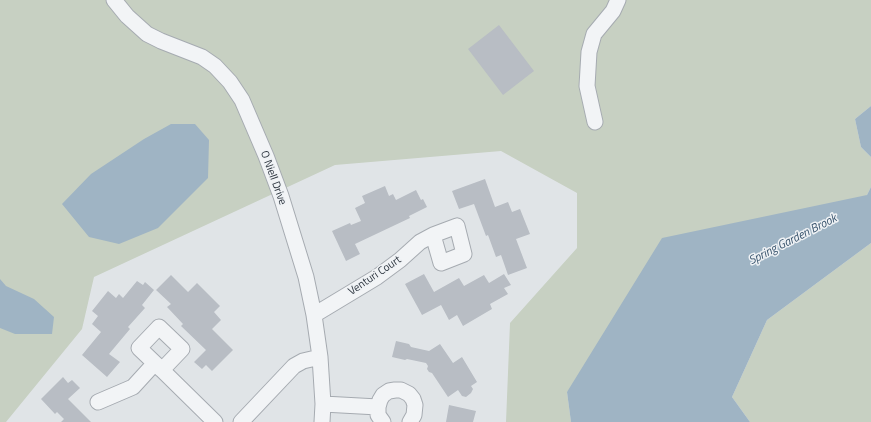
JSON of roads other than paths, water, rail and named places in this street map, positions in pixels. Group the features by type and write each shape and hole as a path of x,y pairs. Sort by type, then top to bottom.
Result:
{"street":[{"name":"O Niell Drive","path":"114,0 127,16 147,34 202,57 215,66 230,82 242,100 281,196 306,277 314,315 320,357 323,404 322,422"},
{"path":"595,122 587,86 589,52 594,34 614,11 618,0"},
{"name":"Venturi Court","path":"314,315 377,277 400,260 420,242 433,235"},
{"path":"241,422 294,366 303,361 320,357"},
{"path":"98,402 133,387 158,367 215,422"},
{"path":"383,422 378,415 380,400 383,395 389,391 395,390 401,390 409,394 413,399 415,405 414,415 410,422"},
{"path":"323,404 378,407"}],"water":[{"path":"871,106 871,157 861,147 855,119"},
{"path":"171,124 195,124 209,140 208,178 158,228 119,244 89,237 62,204 91,174 144,139"},
{"name":"Spring Garden Brook","path":"871,187 871,243 767,320 732,397 750,422 571,422 567,392 662,238 867,195"},
{"path":"0,279 6,286 34,299 54,317 52,334 15,334 0,328"}]}
